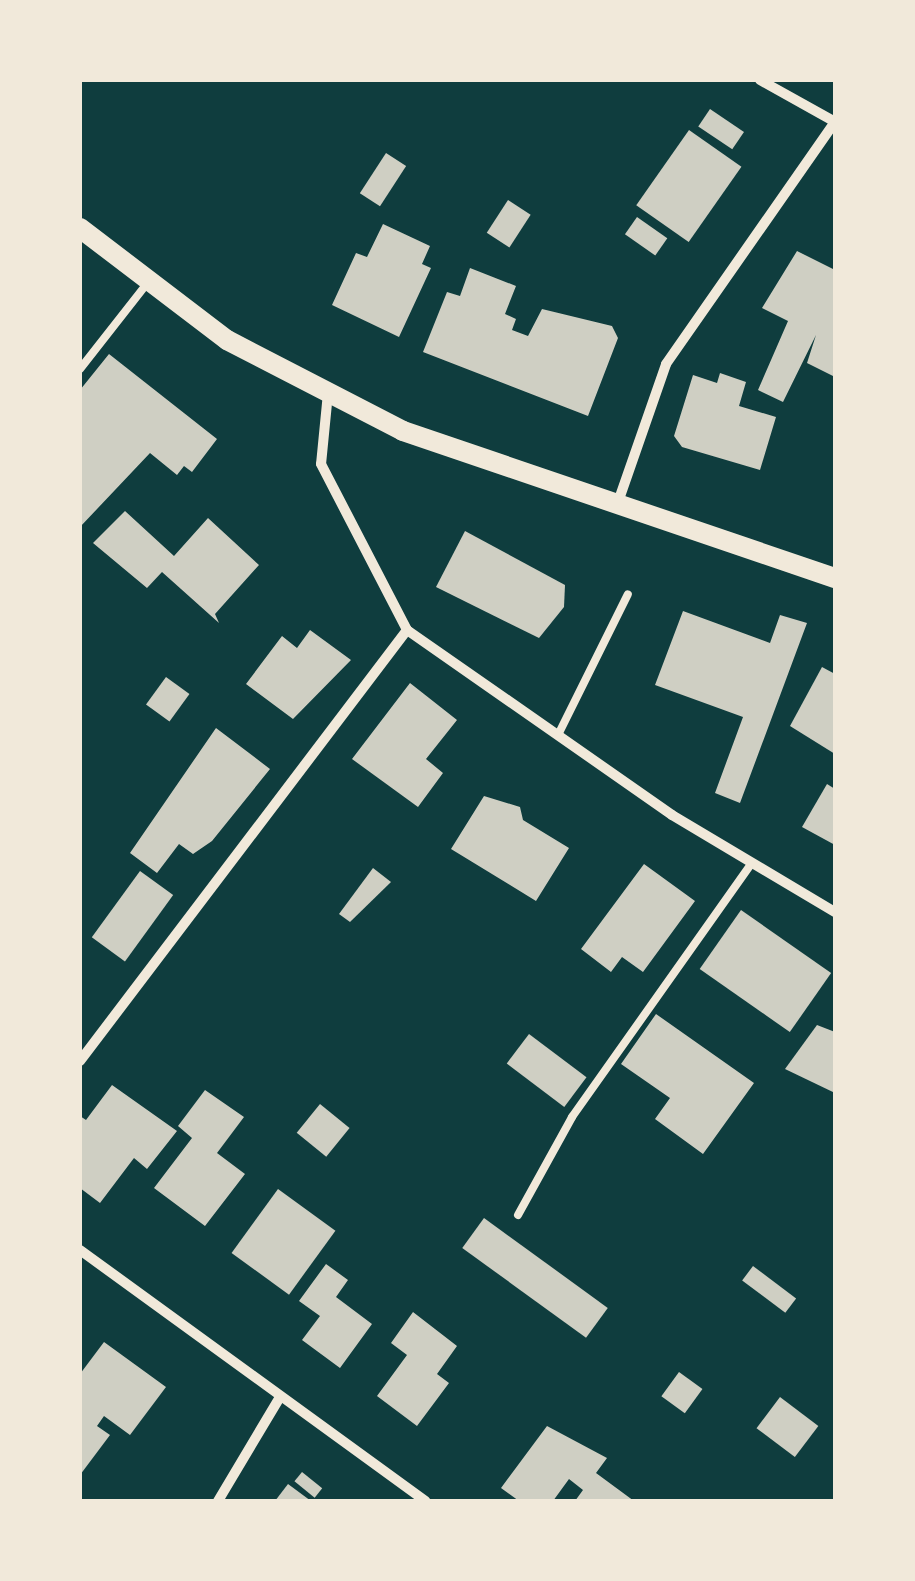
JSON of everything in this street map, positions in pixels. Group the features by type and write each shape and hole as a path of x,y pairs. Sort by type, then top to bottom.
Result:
{"main road":[{"path":"80,228 226,340 404,431 617,507 835,578"}],"street":[{"path":"617,507 666,364 835,122 760,80"},
{"path":"328,392 321,464 407,630 752,863 835,912"},
{"path":"80,1060 407,630"},
{"path":"80,1250 426,1501"},
{"path":"218,1501 280,1397"}],"lane":[{"path":"80,369 149,281"},
{"path":"558,735 628,594"},
{"path":"518,1215 572,1117 752,863"}],"building":[{"path":"710,109 744,132 732,149 698,126"},
{"path":"689,130 741,167 689,242 636,205"},
{"path":"386,153 406,166 380,206 360,193"},
{"path":"508,200 531,215 509,247 487,233"},
{"path":"637,217 667,238 655,255 625,234"},
{"path":"383,224 430,246 422,264 431,268 399,337 332,305 356,253 367,257"},
{"path":"797,251 835,270 835,377 807,363 816,335 783,402 758,390 788,321 762,308"},
{"path":"470,268 516,286 505,314 516,319 512,330 528,336 542,309 612,326 618,338 588,416 423,352 447,292 460,296"},
{"path":"109,354 217,439 192,472 184,466 177,475 150,453 80,527 80,390"},
{"path":"720,373 746,382 739,406 776,417 760,470 682,447 674,436 693,375 717,383"},
{"path":"125,511 174,556 208,518 259,565 215,614 219,623 162,572 147,588 93,543"},
{"path":"465,531 565,585 564,607 539,638 436,587"},
{"path":"683,611 770,643 780,615 807,623 740,803 715,793 743,717 655,685"},
{"path":"310,630 351,660 293,719 246,684 282,636 297,648"},
{"path":"822,667 835,674 835,754 790,726"},
{"path":"166,677 189,694 169,722 146,705"},
{"path":"410,683 457,720 426,759 443,773 418,807 352,759"},
{"path":"216,728 270,769 212,841 193,854 179,844 157,873 130,853"},
{"path":"827,784 835,789 835,845 802,827"},
{"path":"484,796 520,807 523,820 569,848 536,901 451,849"},
{"path":"644,864 695,901 643,972 622,957 611,972 581,949"},
{"path":"373,868 391,882 350,922 339,914"},
{"path":"140,871 173,895 125,961 92,937"},
{"path":"741,910 831,973 790,1032 700,969"},
{"path":"656,1014 754,1083 703,1154 655,1119 670,1098 621,1064"},
{"path":"817,1025 835,1032 835,1093 785,1069"},
{"path":"529,1034 587,1077 564,1107 507,1064"},
{"path":"112,1085 177,1131 147,1169 134,1158 100,1203 80,1188 80,1116 86,1120"},
{"path":"205,1090 244,1117 217,1153 245,1174 205,1226 154,1188 192,1138 178,1126"},
{"path":"320,1104 350,1128 326,1157 297,1133"},
{"path":"278,1189 335,1231 289,1295 232,1253"},
{"path":"484,1218 608,1308 586,1338 462,1248"},
{"path":"326,1264 348,1280 336,1297 372,1324 340,1368 302,1340 320,1316 299,1301"},
{"path":"753,1266 796,1298 785,1313 742,1280"},
{"path":"413,1312 457,1346 437,1374 449,1383 417,1426 377,1396 407,1355 391,1343"},
{"path":"104,1342 166,1387 130,1435 104,1416 97,1426 110,1435 80,1475 80,1374"},
{"path":"679,1372 702,1389 685,1413 661,1396"},
{"path":"780,1397 818,1426 795,1457 757,1428"},
{"path":"547,1426 607,1458 596,1473 634,1501 575,1501 583,1490 569,1479 553,1501 519,1501 501,1488"},
{"path":"302,1472 322,1488 315,1498 294,1481"},
{"path":"288,1484 311,1501 275,1501"}]}
